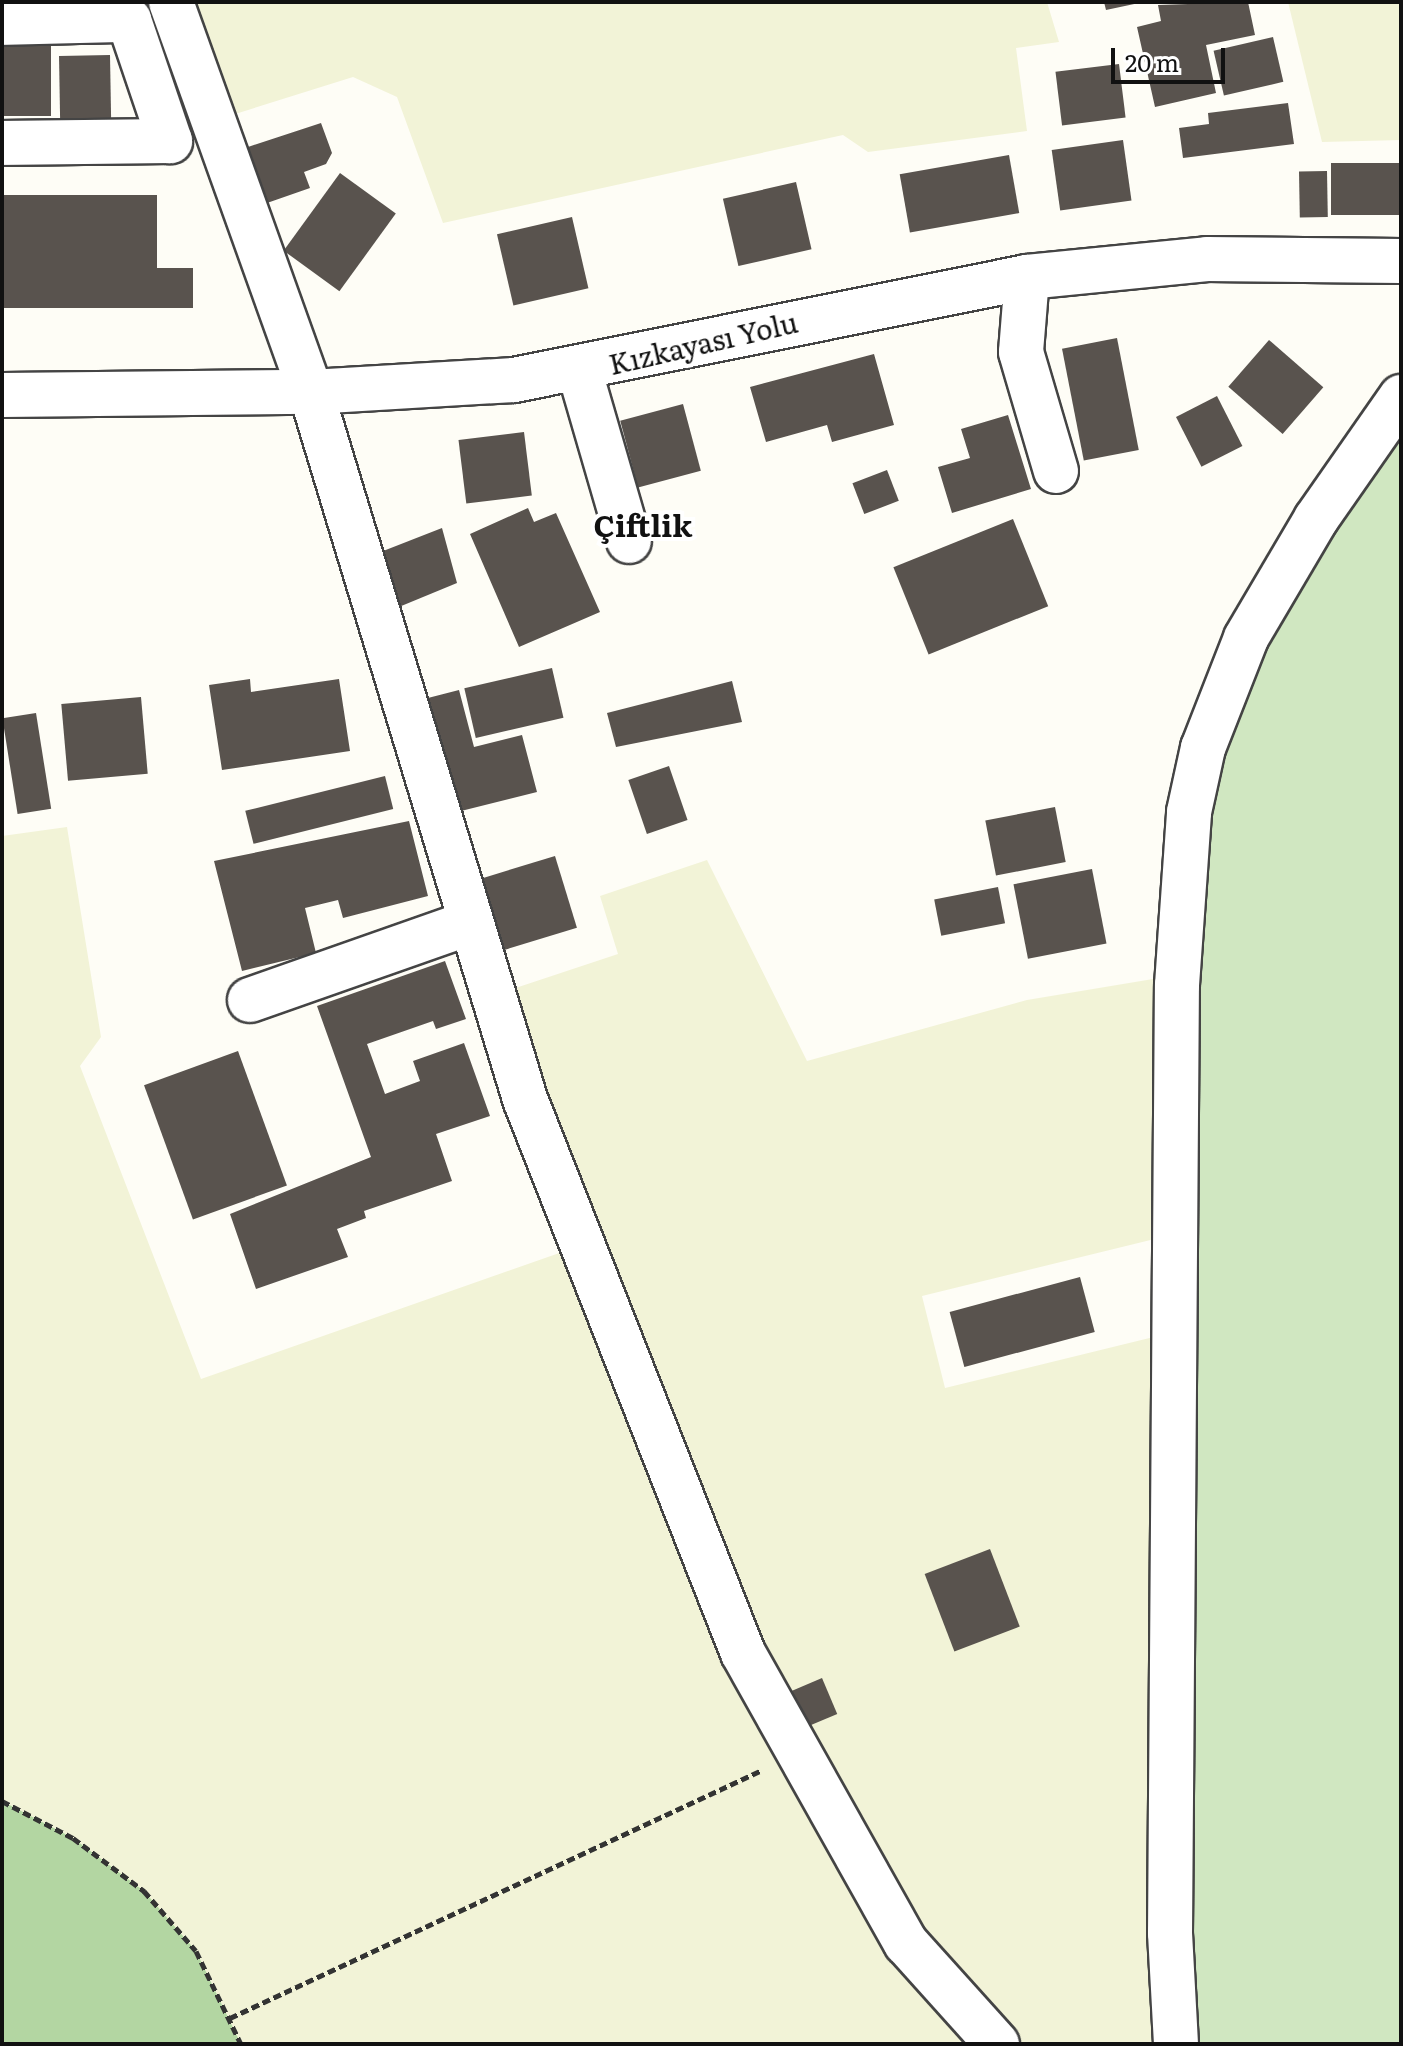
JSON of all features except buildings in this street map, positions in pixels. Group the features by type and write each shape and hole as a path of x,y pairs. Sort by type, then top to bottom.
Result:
{"street":[{"path":"171,2 311,392 469,923 525,1099 743,1653 794,1755 906,1943 997,2044"},
{"path":"2,23 138,11 170,141 2,143"},
{"name":"Kızkayası Yolu","path":"2,395 311,392 514,380 1027,277 1207,259 1401,261"},
{"path":"1027,277 1021,352 1056,471"},
{"path":"579,369 629,541"},
{"path":"1176,2044 1170,1933 1176,1016 1189,812 1203,748 1246,638 1316,519 1401,397"},
{"path":"250,1000 469,923"}],"path":[{"path":"230,2018 794,1755"},
{"path":"2,1801 73,1838 144,1891 196,1951 241,2044"}],"green space":[{"path":"171,2 1047,2 1059,42 1016,48 1027,131 868,152 843,135 443,223 397,97 353,77 213,121"},
{"path":"1288,2 1401,2 1401,140 1322,142"},
{"path":"1401,397 1401,2044 1176,2044 1203,748"},
{"path":"67,827 101,1037 80,1066 201,1379 585,1244 491,996 618,954 600,896 707,860 807,1061 1027,1000 1177,975 1175,1234 922,1296 945,1388 1174,1332 1176,2044 241,2044 196,1951 73,1838 2,1801 2,836"},
{"path":"2,1801 73,1838 144,1891 196,1951 241,2044 2,2044"}],"district":[{"name":"Çiftlik","path":"643,524"}]}
